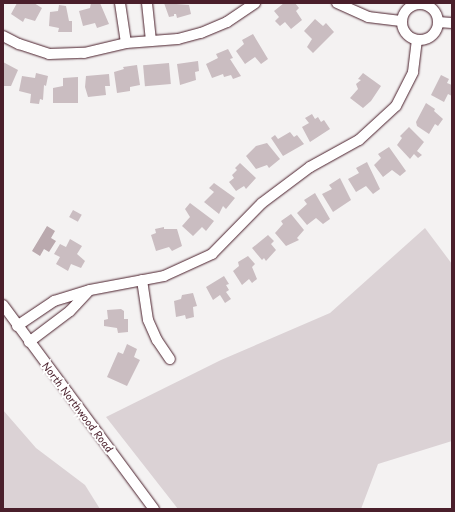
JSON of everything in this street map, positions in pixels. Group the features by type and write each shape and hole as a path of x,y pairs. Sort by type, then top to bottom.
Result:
{"street":[{"path":"120,3 126,43"},
{"path":"147,3 151,41"},
{"path":"3,36 19,44 49,54 84,53 126,43 151,41 201,33 227,22 255,3"},
{"path":"337,3 368,17 401,21"},
{"path":"423,4 434,11 438,22 434,34 417,41 406,36 401,21 407,9 423,4"},
{"path":"438,22 452,23"},
{"path":"17,326 54,301 90,290 164,276 212,254 262,203 310,167 359,140 396,106 413,72 417,41"},
{"path":"142,280 148,320 157,340 170,359"},
{"path":"29,342 70,311 90,290"},
{"name":"North Northwood Road","path":"3,305 17,326 154,509"}],"shaded area":[{"path":"47,226 55,231 51,238 56,241 49,252 44,249 40,256 32,251"},
{"path":"425,228 452,264 452,441 378,464 361,509 178,509 106,417 221,360 330,313"},
{"path":"3,410 36,448 85,485 100,509 3,509"}],"building":[{"path":"17,3 34,3 42,8 35,21 25,18 23,22 11,14"},
{"path":"91,3 100,3 109,24 97,28 95,23 83,26 79,11 90,8"},
{"path":"164,3 189,5 191,14 177,18 176,14 174,14 174,16 169,17"},
{"path":"284,3 295,3 299,8 296,11 302,20 291,29 285,22 280,26 275,21 279,17 274,11"},
{"path":"59,5 66,6 69,21 72,21 72,32 58,32 59,28 49,26 50,12 58,11"},
{"path":"315,19 323,26 326,23 334,32 313,53 307,47 312,39 304,31"},
{"path":"253,34 268,59 261,64 255,57 245,64 236,51 244,44 242,40"},
{"path":"228,49 233,58 230,59 241,76 233,79 231,75 224,77 223,74 212,78 206,64 218,58 216,54"},
{"path":"198,61 199,71 195,72 196,80 180,85 177,64"},
{"path":"3,62 18,70 11,86 3,86"},
{"path":"169,63 171,84 145,86 143,65"},
{"path":"137,65 140,85 130,87 130,91 117,93 114,72 124,69 123,67"},
{"path":"36,73 48,76 46,86 44,85 43,100 40,99 39,104 30,103 31,94 19,91 22,76 35,78"},
{"path":"363,73 381,86 371,101 363,108 350,98 358,89 356,84 361,80 358,79"},
{"path":"109,74 110,86 105,86 106,95 88,97 85,87 86,76"},
{"path":"441,75 449,79 447,83 452,85 452,96 448,94 444,102 431,95"},
{"path":"78,77 78,103 53,103 53,88 63,86 63,78"},
{"path":"426,103 435,109 434,111 443,119 438,126 435,124 429,134 417,126 416,122"},
{"path":"312,114 315,119 318,117 321,122 324,120 330,129 310,142 302,127 309,123 305,118"},
{"path":"409,127 424,142 417,151 422,155 418,158 414,154 410,159 397,145 402,138 400,136"},
{"path":"290,132 294,137 297,135 304,144 283,156 271,138 275,135 278,139"},
{"path":"267,143 280,159 269,168 267,165 256,169 246,156 256,146"},
{"path":"389,147 406,171 400,176 392,170 383,177 374,165 381,158 378,154"},
{"path":"367,162 380,189 373,194 366,186 356,192 348,179 359,173 356,168"},
{"path":"240,163 256,178 246,189 244,186 236,191 229,182 234,178 232,175 237,170 235,168"},
{"path":"340,178 351,200 333,212 322,194 332,189 329,185"},
{"path":"214,183 235,198 226,209 223,206 219,214 204,202 214,192 209,188"},
{"path":"315,193 330,219 323,224 316,218 307,225 297,213 307,204 304,200"},
{"path":"190,203 214,221 206,231 202,227 193,236 182,226 190,217 185,209"},
{"path":"73,210 82,215 78,222 69,217"},
{"path":"291,214 304,230 297,238 299,240 286,246 275,233 283,224 281,221"},
{"path":"164,227 164,229 177,229 182,246 172,251 169,247 156,251 151,235 156,233 155,229"},
{"path":"268,235 274,241 271,244 276,250 266,261 264,258 262,260 252,248"},
{"path":"70,239 82,246 77,254 85,261 81,268 71,264 68,271 56,264 60,257 54,254 60,244 66,247"},
{"path":"248,256 255,264 252,267 257,279 252,283 249,279 242,285 233,271 239,266 238,262"},
{"path":"224,276 229,284 226,285 229,290 226,292 231,299 225,303 220,295 213,300 206,287"},
{"path":"193,293 197,306 193,307 194,317 186,319 185,315 176,317 174,301 181,299 182,295"},
{"path":"121,309 124,311 124,319 128,319 128,332 118,333 117,328 104,326 104,320 108,319 107,310"},
{"path":"127,344 137,349 134,357 140,360 127,386 107,377 118,352 123,354"}]}
